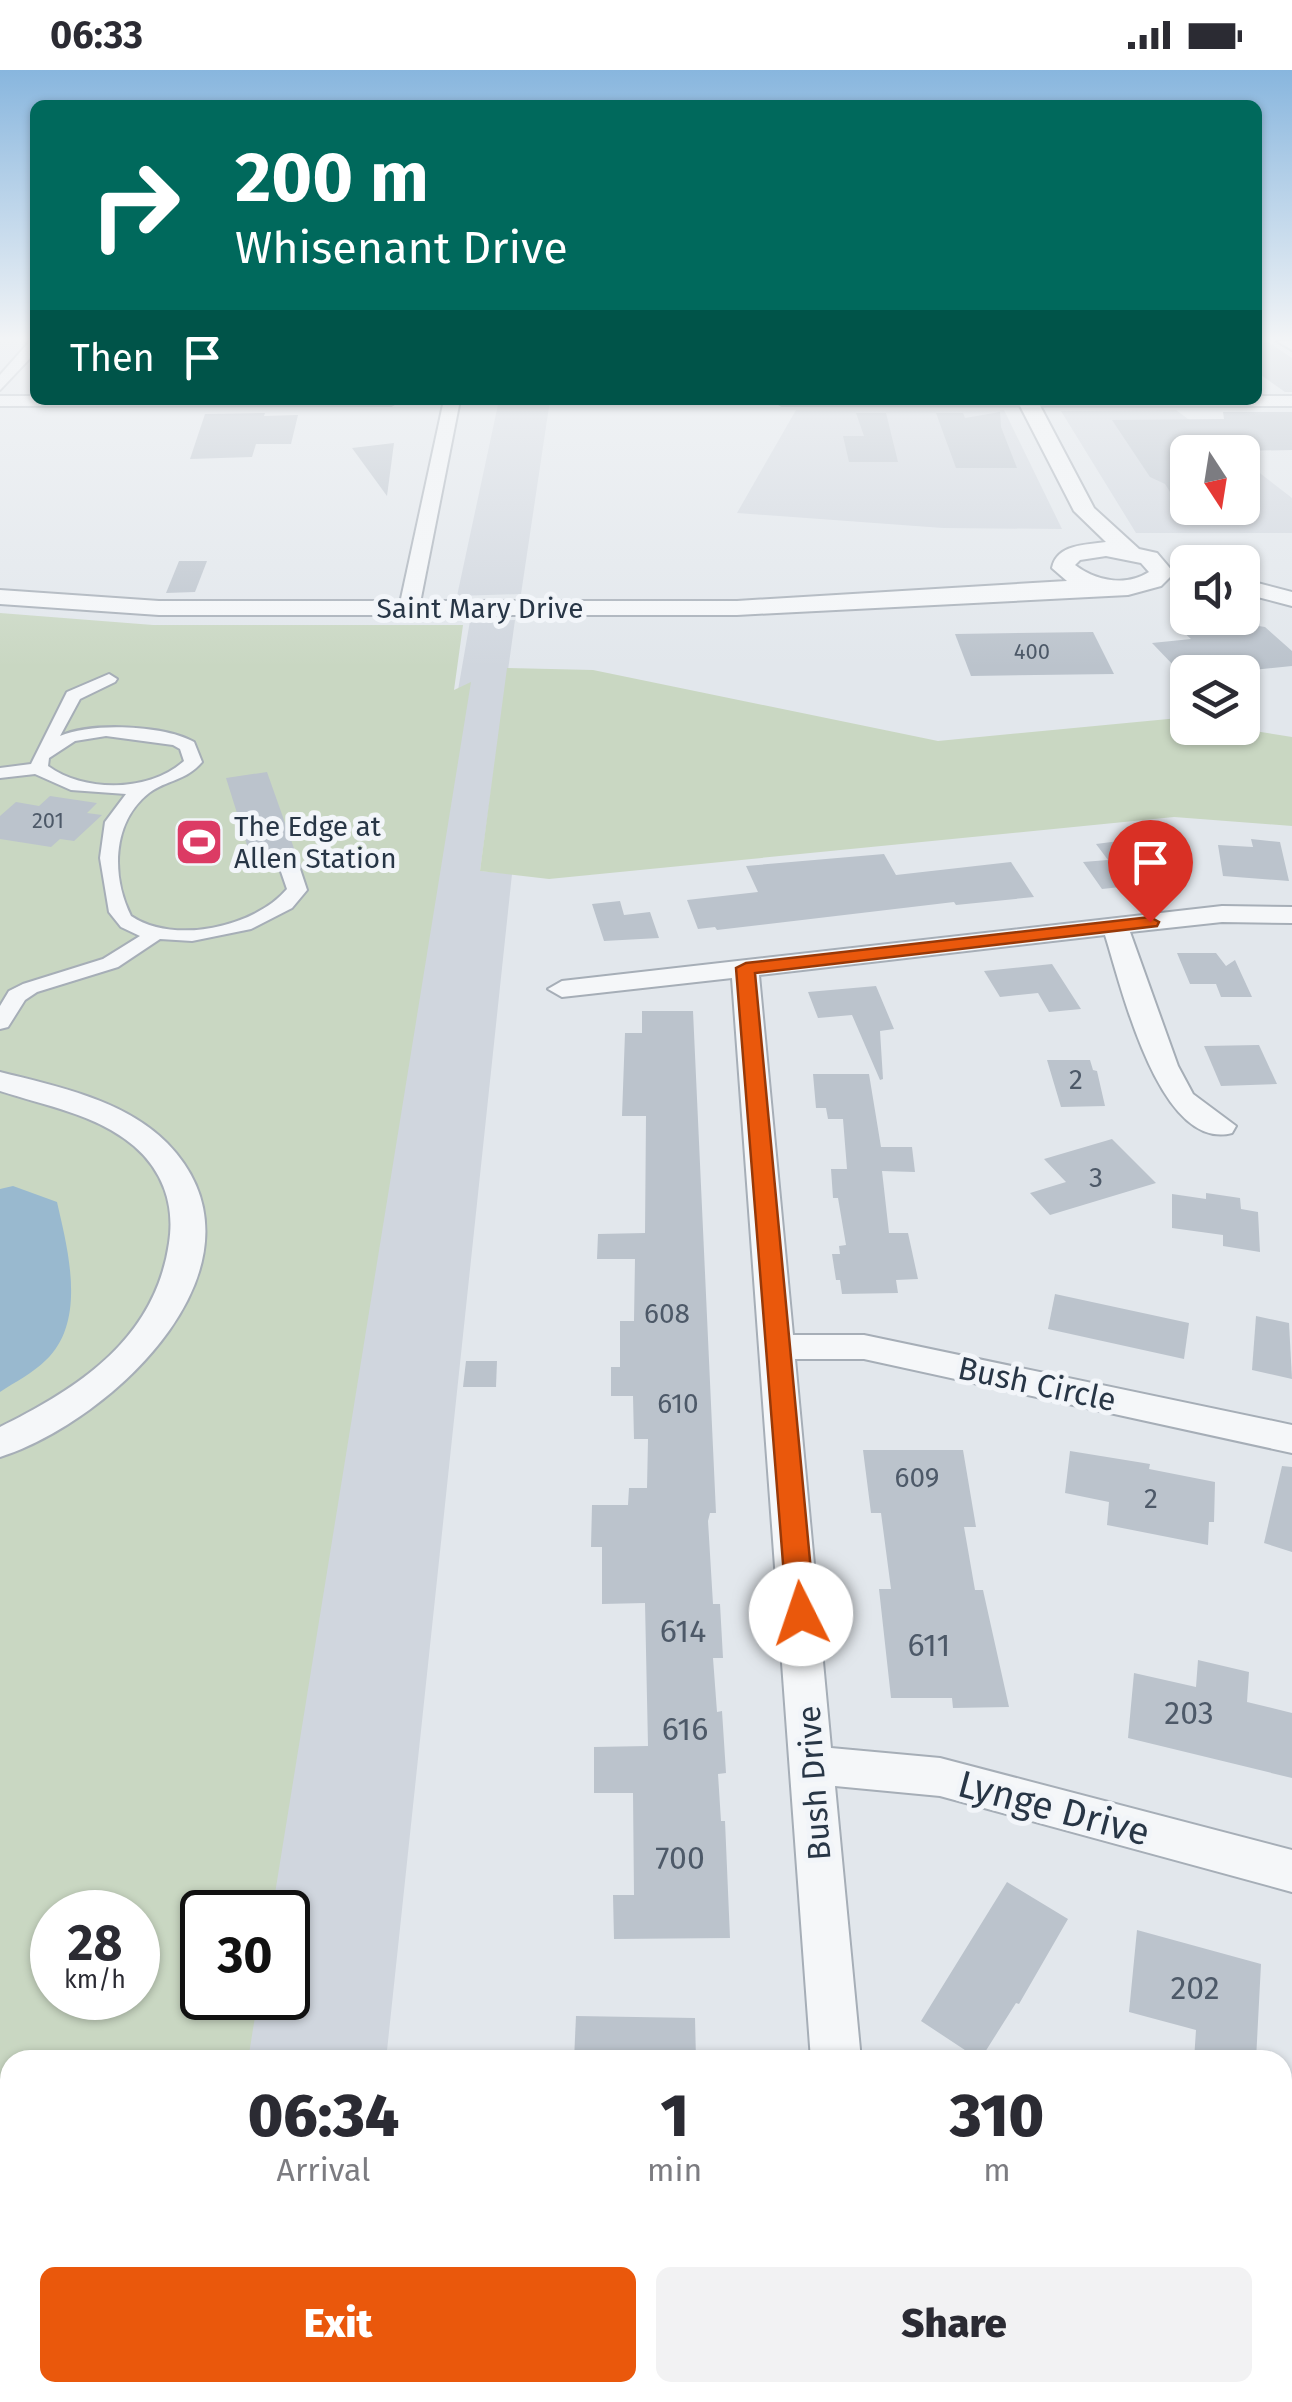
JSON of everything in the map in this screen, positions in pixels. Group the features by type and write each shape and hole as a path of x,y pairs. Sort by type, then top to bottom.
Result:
{"street":[{"path":"409,608 442,450"},
{"path":"1053,450 1085,512 1130,552 1170,567"},
{"path":"1085,512 1082,524 1087,541 1074,559 1079,579 1108,586"},
{"name":"Saint Mary Drive","path":"959,594 1038,579 1074,559 1130,552"},
{"path":"1142,584 1159,578 1161,567 1156,562"},
{"name":"Saint Mary Drive","path":"0,596 159,608 797,607 959,594 1170,585"},
{"path":"1260,592 1286,598"},
{"path":"64,678 73,696"},
{"path":"0,773 40,762 70,736 106,731 164,737 188,746 192,762 187,770 144,788 105,789 45,774 40,762 73,696 109,678"},
{"path":"144,788 113,822 106,846 117,910 124,921 155,933 184,935 243,926 268,916 286,904 297,890 287,860"},
{"path":"562,989 1222,914 1292,915"},
{"path":"1115,926 1163,1066 1181,1100 1220,1126"},
{"path":"0,1022 18,996 30,988 119,962 155,933"},
{"name":"Bush Drive","path":"746,968 835,2050"},
{"path":"0,1082 98,1111 144,1138 182,1186 188,1220 186,1258 174,1295 152,1334 121,1368 86,1396 0,1443"},
{"name":"Bush Circle","path":"780,1347 864,1346 1292,1439"},
{"name":"Lynge Drive","path":"813,1767 862,1766 940,1777 1292,1871"}],"shaded area":[{"path":"488,450 543,450 521,594 457,596"},
{"path":"773,450 1023,450 1062,529 943,528 737,513"},
{"path":"1085,450 1170,450 1170,525 1260,525 1260,473 1292,498 1292,533 1136,533"},
{"path":"515,620 480,871 512,874 387,2050 222,2050 227,2020 310,2020 310,1890 250,1890 470,621"}],"green space":[{"path":"0,613 153,625 463,625 454,690 471,682 276,1890 180,1890 180,2020 254,2020 250,2050 0,2050"},
{"path":"507,668 593,670 938,741 1170,719 1170,745 1260,745 1260,732 1292,737 1292,826 1174,817 549,879 480,871"}],"water":[{"path":"13,1186 57,1202 69,1263 70,1306 59,1344 46,1360 0,1392 0,1189"}],"building":[{"path":"193,450 254,450 252,457 190,459"},
{"path":"353,450 393,450 387,496"},
{"path":"846,450 895,450 898,462 849,462"},
{"path":"949,450 1010,450 1017,468 956,468"},
{"path":"1132,450 1170,450 1170,492 1165,484 1150,477"},
{"path":"179,561 207,561 195,592 166,593"},
{"path":"1260,626 1265,627 1292,651 1292,666 1260,669 1260,655 1170,655 1170,662 1152,643 1191,639 1187,635 1260,635"},
{"path":"1093,632 1114,674 971,676 955,634"},
{"path":"267,772 296,854 285,851 252,861 226,778"},
{"path":"50,796 97,803 87,813 102,815 74,841 60,839 51,847 0,839 0,816 16,802 39,806"},
{"path":"1251,839 1280,842 1289,881 1223,876 1218,845 1253,847"},
{"path":"1127,840 1157,878 1136,881 1139,885 1102,889 1083,862 1108,860 1096,844"},
{"path":"884,854 896,875 1011,862 1034,897 956,905 954,902 717,930 698,929 687,900 758,892 746,866"},
{"path":"620,901 624,915 650,912 659,938 604,941 592,904"},
{"path":"1177,953 1216,953 1226,966 1235,960 1252,997 1221,997 1216,984 1190,984"},
{"path":"1052,964 1081,1009 1049,1012 1038,993 1000,997 984,971"},
{"path":"876,986 894,1029 880,1031 880,1080 852,1015 818,1018 808,992"},
{"path":"642,1011 693,1011 716,1513 710,1513 708,1521 713,1604 720,1604 723,1658 713,1658 726,1773 718,1774 721,1821 725,1821 730,1938 614,1939 613,1895 634,1895 633,1793 594,1793 594,1747 648,1746 645,1603 602,1604 602,1547 591,1547 592,1505 628,1505 629,1488 647,1488 648,1439 634,1439 633,1396 611,1396 611,1367 620,1367 620,1321 634,1321 635,1259 597,1259 598,1234 645,1233 646,1116 622,1116 625,1033 642,1033"},
{"path":"1259,1045 1277,1084 1221,1086 1204,1046"},
{"path":"1047,1060 1090,1060 1097,1071 1105,1106 1061,1107"},
{"path":"813,1074 869,1074 881,1147 912,1147 915,1172 882,1171 889,1233 908,1233 918,1279 896,1280 898,1293 842,1294 840,1280 836,1280 832,1254 840,1254 839,1246 846,1245 838,1198 833,1198 831,1169 847,1169 843,1119 828,1119 826,1108 816,1108"},
{"path":"1112,1139 1156,1183 1050,1215 1030,1193 1066,1182 1044,1159"},
{"path":"1206,1193 1240,1198 1241,1209 1258,1212 1260,1252 1223,1246 1223,1235 1172,1228 1172,1194 1206,1199"},
{"path":"1055,1294 1189,1323 1184,1359 1048,1329"},
{"path":"1256,1316 1289,1323 1292,1379 1252,1370"},
{"path":"466,1361 497,1361 496,1387 463,1387"},
{"path":"863,1450 963,1450 976,1527 964,1527 975,1590 983,1590 1009,1707 953,1708 952,1698 891,1698 879,1589 891,1589 881,1513 871,1513"},
{"path":"1070,1451 1150,1464 1149,1469 1215,1482 1214,1522 1209,1522 1208,1545 1107,1525 1109,1502 1065,1493"},
{"path":"1282,1466 1292,1467 1292,1552 1264,1543"},
{"path":"1198,1660 1249,1672 1247,1702 1292,1713 1292,1778 1128,1738 1134,1673 1196,1687"},
{"path":"1007,1882 1068,1919 1019,2004 1016,2003 986,2050 965,2050 921,2021"},
{"path":"1137,1930 1261,1964 1257,2050 1195,2050 1196,2030 1129,2012"},
{"path":"576,2016 695,2018 696,2050 574,2050"}],"place":[{"name":"The Edge at Allen Station","path":"199,842"}],"route":[{"path":"801,1614 746,968 1150,922"}]}
